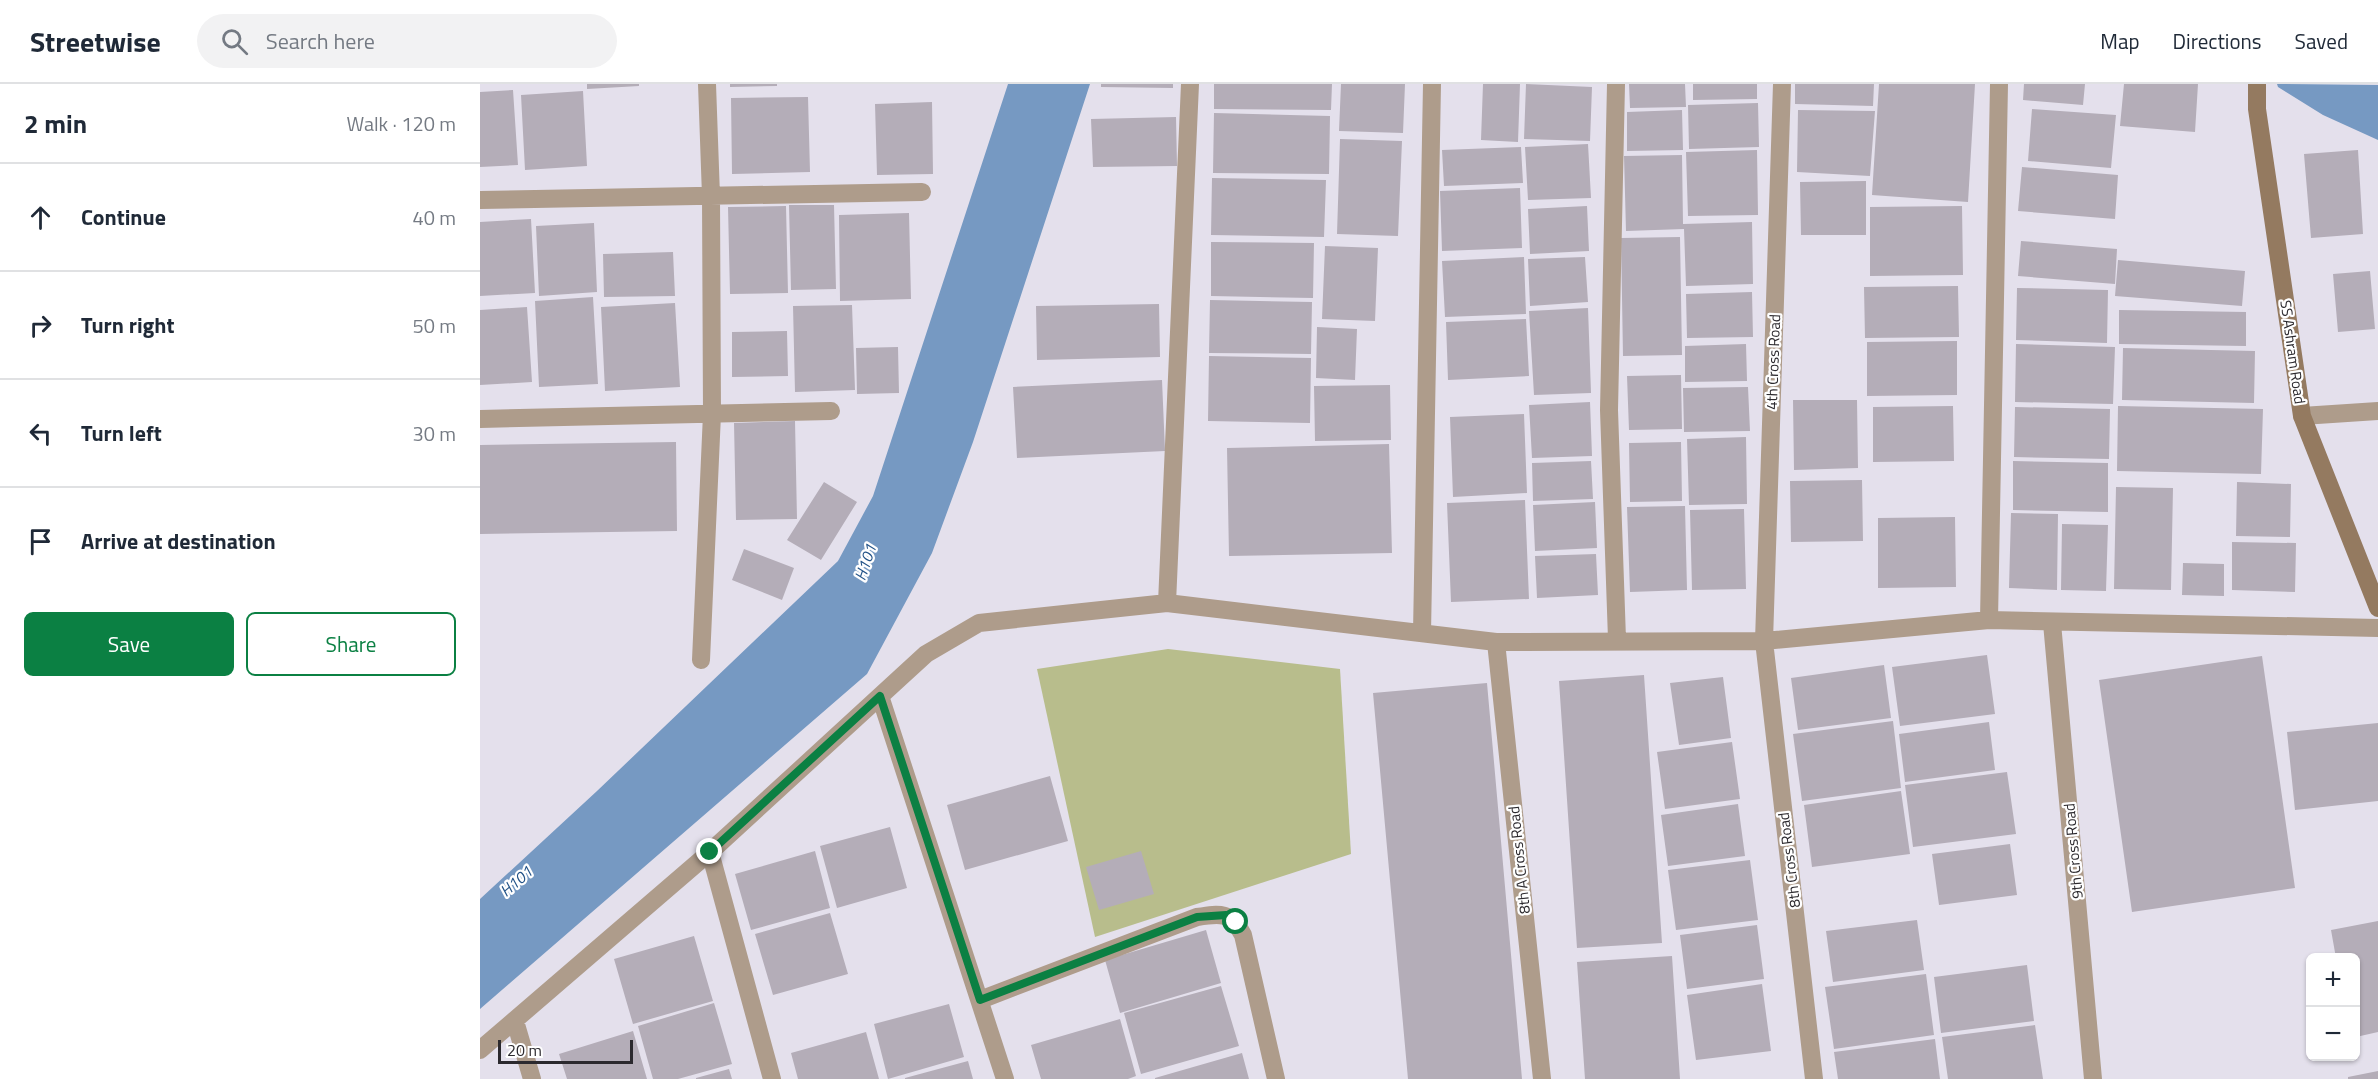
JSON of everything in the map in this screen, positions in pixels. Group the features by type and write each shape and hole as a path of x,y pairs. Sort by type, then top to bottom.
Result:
{"street":[{"path":"701,660 712,414 711,196 707,84"},
{"path":"1167,603 1190,84"},
{"path":"1422,633 1432,84"},
{"path":"1616,84 1609,410 1617,639"},
{"name":"4th Cross Road","path":"1764,640 1782,84"},
{"path":"1989,620 1999,84"},
{"name":"SS Ashram Road","path":"2257,84 2257,109 2302,416 2378,608"},
{"path":"480,200 922,192"},
{"path":"480,419 831,411"},
{"path":"2302,416 2378,411"},
{"path":"480,1050 710,852 926,654 979,623 1167,603 1496,642 1617,639 1764,640 1989,620 2378,628"},
{"name":"9th Cross Road","path":"2052,623 2093,1079"},
{"name":"8th Cross Road","path":"1764,640 1814,1079"},
{"name":"8th A Cross Road","path":"1496,642 1542,1079"},
{"path":"880,696 1005,1079"},
{"path":"710,852 772,1079"},
{"path":"980,1000 1197,917 1226,915 1236,922 1243,935 1276,1079"},
{"path":"515,1021 532,1079"}],"green space":[{"path":"1168,649 1340,669 1351,854 1095,937 1037,669"}],"water":[{"name":"H101","path":"1008,84 1090,84 973,442 932,553 867,674 480,1009 480,899 838,561 873,496"},
{"path":"2277,84 2378,85 2378,140 2323,115 2278,87"}],"building":[{"path":"587,84 639,84 639,86 587,89"},
{"path":"730,84 777,84 777,86 730,87"},
{"path":"1101,84 1173,84 1173,88 1101,87"},
{"path":"1214,84 1332,84 1331,110 1214,109"},
{"path":"1341,84 1405,84 1403,133 1339,131"},
{"path":"1483,84 1520,84 1518,142 1481,140"},
{"path":"1526,84 1592,87 1590,141 1524,139"},
{"path":"1629,84 1685,84 1686,107 1630,108"},
{"path":"1693,84 1757,84 1757,99 1693,100"},
{"path":"1795,84 1874,84 1873,106 1795,104"},
{"path":"1879,84 1975,84 1968,202 1872,195"},
{"path":"2024,84 2085,84 2083,105 2023,100"},
{"path":"2124,84 2198,84 2195,132 2120,126"},
{"path":"513,90 518,165 480,167 480,92"},
{"path":"583,91 587,166 525,170 521,95"},
{"path":"808,97 810,172 732,174 731,98"},
{"path":"932,102 933,174 877,175 875,104"},
{"path":"1758,103 1759,147 1689,149 1688,105"},
{"path":"2032,109 2116,115 2111,168 2028,161"},
{"path":"1682,110 1683,150 1627,151 1627,112"},
{"path":"1798,110 1875,111 1870,176 1797,172"},
{"path":"1214,113 1330,116 1329,174 1213,173"},
{"path":"1176,117 1177,166 1093,167 1091,119"},
{"path":"1340,139 1402,141 1398,236 1337,234"},
{"path":"1588,144 1591,198 1528,200 1525,147"},
{"path":"1521,147 1523,183 1444,186 1442,150"},
{"path":"1757,150 1758,215 1688,216 1686,152"},
{"path":"2358,150 2363,234 2311,238 2304,154"},
{"path":"1682,155 1683,224 1752,222 1753,284 1686,286 1684,229 1626,231 1624,156"},
{"path":"2022,167 2118,175 2115,219 2018,211"},
{"path":"1212,178 1326,180 1324,237 1211,235"},
{"path":"1866,181 1866,235 1801,235 1800,182"},
{"path":"1520,188 1522,248 1442,251 1440,191"},
{"path":"789,205 834,205 836,289 791,290"},
{"path":"786,206 788,293 730,294 728,207"},
{"path":"1587,206 1589,251 1530,254 1528,209"},
{"path":"1962,206 1963,275 1870,276 1870,207"},
{"path":"909,213 911,299 840,301 839,215"},
{"path":"531,219 535,293 480,296 480,222"},
{"path":"594,223 597,292 539,296 536,226"},
{"path":"1680,237 1682,355 1623,356 1621,238"},
{"path":"2021,241 2117,249 2115,284 2018,276"},
{"path":"1211,242 1314,243 1313,298 1211,296"},
{"path":"1325,246 1378,248 1375,321 1322,319"},
{"path":"673,252 675,296 604,297 603,254"},
{"path":"1524,257 1526,314 1445,317 1442,261"},
{"path":"1585,257 1588,302 1530,306 1528,259"},
{"path":"2118,260 2245,271 2242,306 2115,296"},
{"path":"2370,271 2375,329 2338,332 2333,274"},
{"path":"1958,286 1959,337 1865,338 1864,287"},
{"path":"2017,288 2108,290 2107,343 2016,340"},
{"path":"1752,292 1753,337 1687,338 1686,294"},
{"path":"593,297 598,384 539,387 535,301"},
{"path":"1210,300 1312,302 1311,354 1209,353"},
{"path":"675,303 680,387 605,391 601,307"},
{"path":"1159,304 1160,357 1037,360 1036,306"},
{"path":"852,305 855,390 795,392 793,306"},
{"path":"527,307 532,382 480,385 480,310"},
{"path":"1588,308 1591,393 1534,395 1529,311"},
{"path":"2119,310 2246,312 2246,346 2119,344"},
{"path":"1526,319 1529,376 1448,380 1446,322"},
{"path":"1317,327 1357,329 1355,380 1316,378"},
{"path":"787,331 788,376 732,377 732,332"},
{"path":"1957,341 1957,395 1867,396 1867,342"},
{"path":"1746,344 1747,381 1685,382 1685,346"},
{"path":"2016,344 2115,347 2113,404 2015,402"},
{"path":"898,347 899,393 857,394 856,348"},
{"path":"2123,348 2255,351 2254,403 2122,400"},
{"path":"1209,356 1311,358 1310,423 1208,421"},
{"path":"1681,375 1682,429 1629,430 1627,376"},
{"path":"1162,380 1165,451 1017,458 1013,387"},
{"path":"1390,385 1391,440 1315,441 1314,386"},
{"path":"1748,387 1750,431 1684,432 1683,388"},
{"path":"1793,400 1857,400 1858,468 1794,470"},
{"path":"1590,402 1592,456 1532,458 1529,405"},
{"path":"1953,406 1954,461 1873,462 1873,407"},
{"path":"2118,406 2263,409 2261,474 2117,471"},
{"path":"2015,407 2110,409 2109,459 2014,457"},
{"path":"1524,414 1527,493 1453,497 1450,417"},
{"path":"795,421 797,519 736,520 734,423"},
{"path":"1746,437 1747,504 1689,505 1687,439"},
{"path":"676,442 677,531 480,534 480,445"},
{"path":"1681,442 1682,501 1630,502 1629,443"},
{"path":"1389,444 1392,553 1229,556 1227,448"},
{"path":"1591,461 1593,499 1533,501 1532,463"},
{"path":"2013,461 2108,463 2108,512 2013,510"},
{"path":"1862,480 1863,541 1791,542 1790,481"},
{"path":"824,482 857,502 821,560 787,540"},
{"path":"2237,482 2291,484 2290,537 2236,536"},
{"path":"2116,487 2173,488 2171,590 2114,589"},
{"path":"1525,500 1529,599 1451,602 1447,503"},
{"path":"1595,502 1597,548 1535,551 1533,505"},
{"path":"1685,506 1687,590 1630,592 1627,507"},
{"path":"1744,509 1746,589 1692,590 1690,510"},
{"path":"2011,513 2058,514 2057,590 2009,588"},
{"path":"1955,517 1956,587 1878,588 1878,518"},
{"path":"2062,524 2108,525 2106,591 2061,590"},
{"path":"2232,542 2296,543 2295,592 2232,590"},
{"path":"744,549 794,568 782,600 732,580"},
{"path":"1596,554 1598,595 1537,598 1535,556"},
{"path":"2183,563 2224,564 2224,596 2182,595"},
{"path":"1987,655 1995,714 1900,726 1892,667"},
{"path":"2262,656 2295,888 2132,912 2099,680"},
{"path":"1884,665 1891,718 1798,730 1791,678"},
{"path":"1644,675 1662,943 1577,948 1559,681"},
{"path":"1723,677 1731,738 1679,745 1670,683"},
{"path":"1487,683 1522,1079 1408,1079 1373,693"},
{"path":"1893,721 1901,788 1802,801 1793,734"},
{"path":"1989,722 1995,770 1905,782 1899,734"},
{"path":"2378,723 2378,801 2295,810 2287,732"},
{"path":"1732,742 1740,799 1665,809 1657,752"},
{"path":"2007,772 2016,834 1913,847 1905,785"},
{"path":"1050,776 1068,841 965,870 947,805"},
{"path":"1901,791 1910,854 1812,867 1804,805"},
{"path":"1738,804 1745,856 1668,866 1661,815"},
{"path":"890,827 907,888 837,908 820,846"},
{"path":"2010,844 2017,895 1939,905 1932,854"},
{"path":"815,851 830,908 751,930 735,874"},
{"path":"1141,851 1154,894 1099,910 1086,867"},
{"path":"1750,860 1758,920 1676,930 1668,870"},
{"path":"830,913 848,974 773,995 755,934"},
{"path":"1917,920 1924,970 1833,982 1826,931"},
{"path":"2378,921 2378,1032 2360,1036 2360,953 2335,953 2331,930"},
{"path":"1757,925 1764,979 1687,989 1680,935"},
{"path":"1206,930 1221,983 1120,1013 1105,960"},
{"path":"694,936 713,1001 633,1024 614,959"},
{"path":"1672,956 1680,1079 1585,1079 1577,962"},
{"path":"2027,965 2034,1021 1941,1033 1934,977"},
{"path":"1926,974 1934,1035 1834,1049 1825,987"},
{"path":"1762,984 1771,1051 1696,1060 1687,995"},
{"path":"1221,986 1239,1046 1141,1074 1124,1013"},
{"path":"714,1003 732,1064 678,1079 653,1079 638,1026"},
{"path":"949,1004 964,1057 888,1079 874,1024"},
{"path":"1120,1019 1136,1076 1128,1079 1041,1079 1031,1045"},
{"path":"2035,1025 2043,1079 1948,1079 1942,1037"},
{"path":"633,1031 647,1079 567,1079 559,1054"},
{"path":"866,1032 879,1079 798,1079 791,1053"},
{"path":"1935,1039 1940,1079 1838,1079 1834,1052"},
{"path":"1242,1053 1249,1079 1155,1079 1155,1078"},
{"path":"968,1061 973,1079 905,1079 905,1078"},
{"path":"729,1069 732,1079 696,1079 696,1078"},
{"path":"2378,1071 2378,1079 2348,1079 2348,1077"}],"route":[{"path":"710,852 880,696 980,1000 1197,917 1214,914 1226,915 1236,922"}]}
